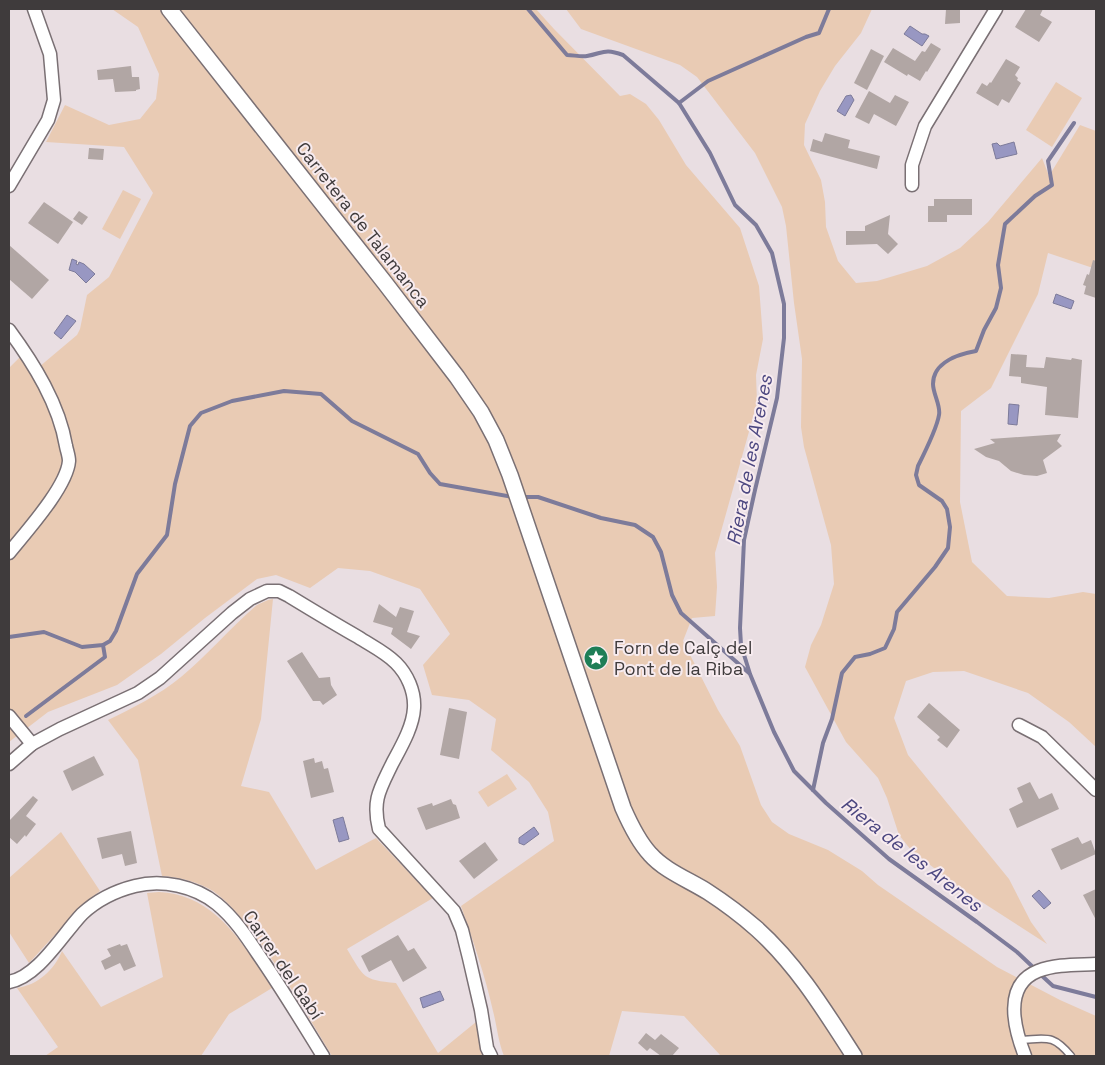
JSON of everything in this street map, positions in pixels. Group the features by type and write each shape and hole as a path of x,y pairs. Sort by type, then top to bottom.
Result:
{"street":[{"path":"9,186 48,120 54,100 50,54 34,9"},
{"name":"Carretera de Talamanca","path":"169,9 457,377 489,426 510,476 594,726 632,828 651,855 740,915 785,956 825,1011 854,1056"},
{"path":"912,185 912,166 925,126 996,9"},
{"path":"9,330 34,366 47,390 64,437 69,461 63,480 54,496 9,553"},
{"path":"9,764 32,744 138,693 175,665 250,599 267,591 279,591 290,596 379,650 394,661 408,681 413,695 414,708 410,728 376,798 376,815 379,829 454,911 462,930 481,1010 487,1048 491,1056"},
{"path":"9,716 32,744"},
{"path":"1019,725 1042,737 1096,790"},
{"name":"Carrer del Gabí","path":"9,982 21,978 35,968 70,927 100,900 122,890 144,884 164,883 182,886 216,903 243,932 323,1056"},
{"path":"1025,1056 1014,1010 1015,993 1021,983 1037,971 1048,968 1096,964"}],"lane":[{"path":"1020,1040 1052,1039 1071,1056"}],"shaded area":[{"path":"112,9 536,9 620,96 630,94 646,104 659,120 686,165 740,228 759,286 763,339 756,375 757,403 715,553 717,587 715,616 692,618 683,641 718,710 740,746 761,805 772,822 789,834 828,850 862,871 878,885 997,967 1060,1000 1096,1016 1096,1056 721,1056 684,1016 622,1011 609,1056 504,1056 486,984 461,906 554,841 548,812 529,782 491,750 496,719 469,700 432,695 423,665 450,634 420,589 370,571 338,568 310,588 276,575 257,579 161,654 117,685 48,712 9,742 9,368 21,356 39,367 77,335 87,295 109,277 153,193 124,147 46,142 65,105 109,125 140,119 156,99 159,74 138,27"},
{"path":"566,9 872,9 861,33 835,66 820,91 805,124 804,145 821,180 825,202 826,227 838,261 856,283 877,281 927,266 960,248 988,222 1042,158 1049,176 1080,125 1096,131 1096,269 1048,253 1038,294 991,388 961,411 960,502 972,562 1007,596 1049,598 1083,592 1096,594 1096,747 1069,722 1028,693 964,671 933,672 906,681 894,718 908,755 1009,879 1031,922 1047,944 957,886 911,850 899,835 887,798 878,778 846,742 805,667 811,645 821,625 834,584 831,545 804,447 801,427 802,359 786,226 782,207 755,153 697,77 680,65 581,29"},
{"path":"1056,82 1082,98 1052,147 1026,130"},
{"path":"123,190 141,199 120,239 102,229"},
{"path":"273,599 261,719 241,786 269,792 316,870 376,838 433,898 347,949 365,975 376,980 396,983 438,1053 476,1022 484,1056 332,1056 276,965 230,906 213,891 201,885 182,879 162,876 138,760 108,720 146,701 173,684 257,605"},
{"path":"507,774 517,789 488,807 478,792"},
{"path":"61,832 100,891 84,903 29,963 9,932 9,878"},
{"path":"159,892 179,895 197,902 213,912 239,940 272,988 229,1014 201,1056 45,1056 58,1047 17,988 32,984 44,976 55,964 62,951 101,1007 163,977 147,893"}],"water":[{"path":"910,26 929,36 922,46 904,34"},
{"path":"851,95 854,100 845,116 837,111 846,96"},
{"path":"1014,142 1017,154 996,159 992,144 997,143 1000,146"},
{"path":"72,259 77,261 76,264 78,265 79,262 84,264 95,274 86,283 75,272 69,270"},
{"path":"1056,294 1074,301 1071,309 1053,303"},
{"path":"67,315 76,321 61,339 54,333"},
{"path":"1009,404 1019,405 1017,425 1008,424"},
{"path":"343,817 349,839 339,842 333,820"},
{"path":"534,827 539,834 524,845 519,843 519,838"},
{"path":"1039,890 1051,903 1044,909 1032,896"},
{"path":"440,991 444,1000 423,1008 420,998"}],"building":[{"path":"946,9 960,9 960,23 945,24"},
{"path":"1026,9 1043,9 1040,15 1052,22 1039,42 1015,27"},
{"path":"931,43 941,49 920,81 908,74 907,76 884,62 893,48 915,61"},
{"path":"871,49 884,56 867,90 854,83"},
{"path":"1006,59 1020,67 1015,75 1021,83 1009,103 1002,99 998,106 976,93 982,83 987,86 991,83"},
{"path":"131,66 132,77 139,77 140,89 136,91 115,92 113,79 98,80 97,70"},
{"path":"869,91 890,103 895,95 909,102 896,126 874,114 869,124 855,117"},
{"path":"825,133 850,140 848,148 880,156 877,169 810,151 813,139 822,142"},
{"path":"89,148 104,149 103,160 88,159"},
{"path":"934,199 972,199 972,215 947,215 947,222 928,222 928,206 934,206"},
{"path":"44,202 73,222 58,244 28,223"},
{"path":"79,211 88,217 82,225 73,219"},
{"path":"890,215 888,234 898,244 888,254 877,244 846,245 846,231 865,231 865,226"},
{"path":"9,245 49,280 32,299 9,279"},
{"path":"1093,260 1096,261 1096,298 1084,294 1086,286 1083,285 1087,274 1089,275"},
{"path":"1011,354 1027,355 1026,367 1044,368 1046,357 1082,360 1078,418 1045,415 1047,387 1021,383 1021,377 1009,376"},
{"path":"1061,434 1057,441 1062,446 1043,460 1047,473 1037,476 1011,471 999,461 986,457 974,449 995,443 990,439"},
{"path":"379,604 396,617 400,607 414,611 407,632 420,636 411,649 391,634 393,628 373,622"},
{"path":"302,652 319,678 330,677 331,685 337,695 323,705 320,701 313,701 287,661"},
{"path":"929,703 960,730 947,748 937,740 940,737 917,717"},
{"path":"449,708 467,712 459,759 440,755"},
{"path":"94,756 104,775 72,791 63,771"},
{"path":"314,758 315,763 322,761 324,769 328,768 334,792 311,798 303,761"},
{"path":"1030,782 1039,799 1052,793 1059,809 1017,828 1009,809 1023,802 1017,788"},
{"path":"33,796 38,800 26,816 36,824 26,837 25,835 17,844 9,837 9,821"},
{"path":"451,799 453,804 456,805 460,818 426,830 417,808 432,803 433,806"},
{"path":"131,831 137,863 125,866 122,854 102,859 97,838"},
{"path":"1078,837 1082,844 1091,840 1096,854 1061,870 1051,849"},
{"path":"485,842 498,860 474,879 459,861"},
{"path":"1096,889 1096,920 1083,895"},
{"path":"398,935 408,951 414,948 427,968 403,982 391,960 369,972 361,956"},
{"path":"120,944 121,946 127,944 136,966 124,971 120,963 105,970 101,961 111,956 107,949"},
{"path":"646,1033 655,1040 661,1034 679,1048 672,1056 661,1056 650,1048 647,1051 638,1043"}],"waterway":[{"name":"Riera de les Arenes","path":"528,9 567,55 585,56 608,51 623,55 679,103 710,153 735,205 756,225 772,253 784,304 784,338 777,398 744,540 740,628 741,645 750,674 774,732 794,771 826,803 889,859 1017,952 1035,969"},
{"path":"679,103 708,81 819,33 829,9"},
{"path":"813,790 823,743 832,719 842,673 855,657 885,648 894,629 897,612 935,567 948,548 950,527 947,509 942,501 919,485 916,475 939,415 939,408 933,388 934,376 937,370 948,360 976,351 984,330 996,308 1001,288 998,265 1005,224 1035,196 1052,185 1048,161 1074,123"},
{"path":"9,637 44,632 82,647 103,645 110,641 116,631 137,574 167,535 175,484 190,426 201,413 232,401 284,391 321,394 352,421 418,454 430,473 440,484 513,497"},
{"path":"523,497 538,497 601,518 635,525 653,537 661,552 672,595 681,613 749,673"},
{"path":"26,716 105,657 103,645"},
{"name":"Riera de les Arenes","path":"1040,974 1053,986 1096,997"}],"place":[{"name":"Forn de Calç del Pont de la Riba","path":"596,658"}]}
